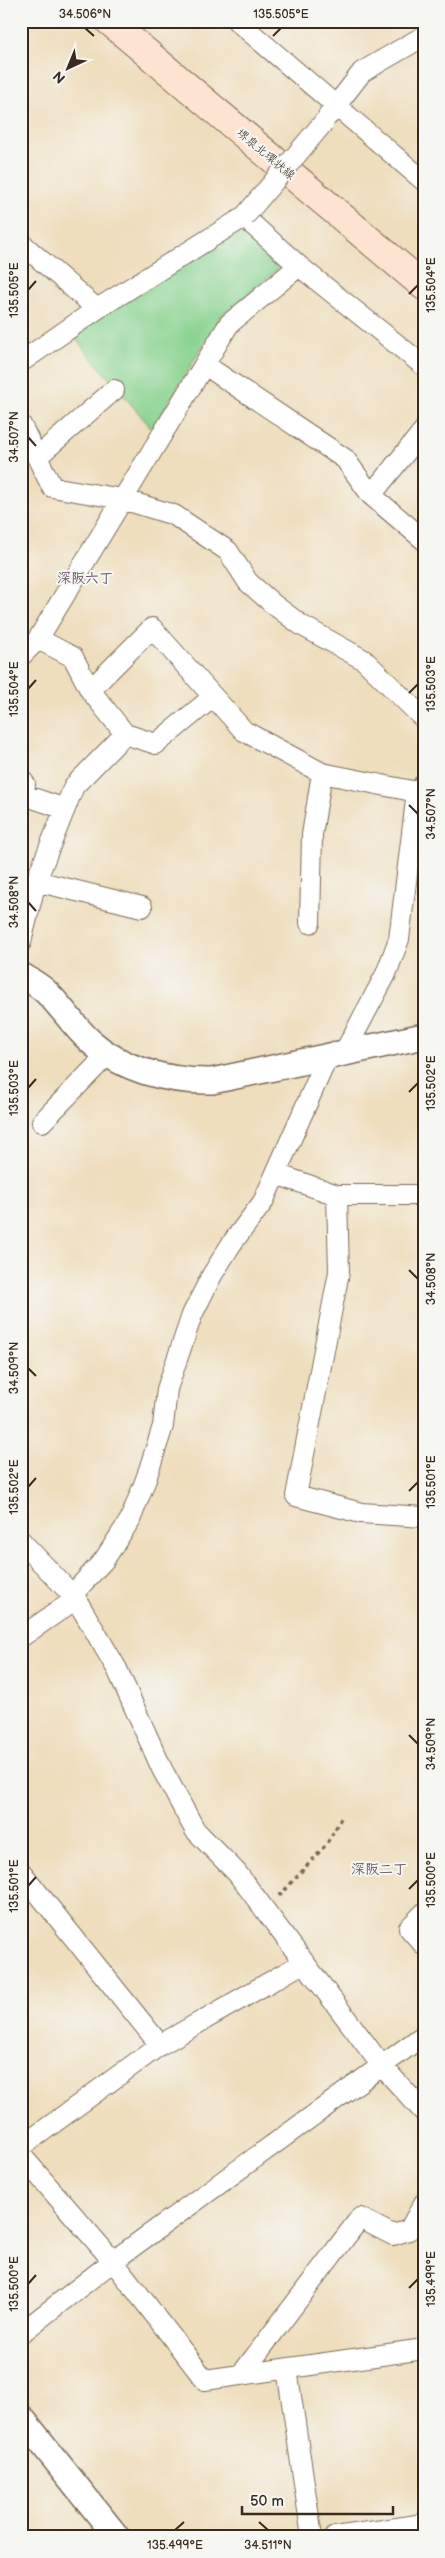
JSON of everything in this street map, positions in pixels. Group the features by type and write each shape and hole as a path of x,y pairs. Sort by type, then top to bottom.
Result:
{"main road":[{"name":"堺泉北環状線","path":"109,21 424,286"}],"street":[{"path":"237,21 424,181"},
{"path":"22,361 97,309 244,217 324,122 362,72 424,36"},
{"path":"244,217 299,266 424,366"},
{"path":"21,244 97,309"},
{"path":"21,656 38,638 229,324 299,266"},
{"path":"205,364 345,459 371,494 424,540"},
{"path":"37,457 114,390"},
{"path":"21,426 52,487 122,499 174,515 228,551 248,582 273,604 301,624 364,660 424,719"},
{"path":"371,494 424,430"},
{"path":"21,1637 74,1597 104,1560 130,1520 146,1479 163,1426 167,1389 192,1315 212,1274 232,1243 263,1202 336,1054 386,974 399,940 420,788 322,773 244,731 152,628 90,690"},
{"path":"38,638 72,657 90,690 125,734 156,744 213,698"},
{"path":"21,942 36,881 74,786 125,734"},
{"path":"310,923 312,835 322,773"},
{"path":"21,780 24,784 24,795 65,808"},
{"path":"36,881 142,907"},
{"path":"21,975 43,989 91,1042 119,1062 161,1076 189,1082 212,1081 424,1036"},
{"path":"42,1122 108,1054"},
{"path":"276,1174 337,1195 424,1195"},
{"path":"337,1195 339,1272 296,1496 361,1513 424,1517"},
{"path":"21,1541 74,1597 117,1669 162,1769 195,1830 237,1873 382,2066 424,2112"},
{"path":"21,1872 160,2045"},
{"path":"424,1913 409,1928 424,1945"},
{"path":"21,2147 160,2045 303,1963"},
{"path":"21,2333 113,2261 424,2035"},
{"path":"21,2156 113,2261 205,2380 424,2349"},
{"path":"241,2375 360,2218 393,2235 409,2230 424,2203"},
{"path":"287,2368 312,2537"},
{"path":"21,2417 116,2537"},
{"path":"335,2537 424,2524"}],"path":[{"path":"265,1911 326,1844 343,1814"}],"green space":[{"path":"244,231 253,233 281,258 282,266 222,315 152,429 74,337 101,313"}],"district":[{"name":"深阪六丁","path":"85,578"},
{"name":"深阪二丁","path":"379,1869"}]}
